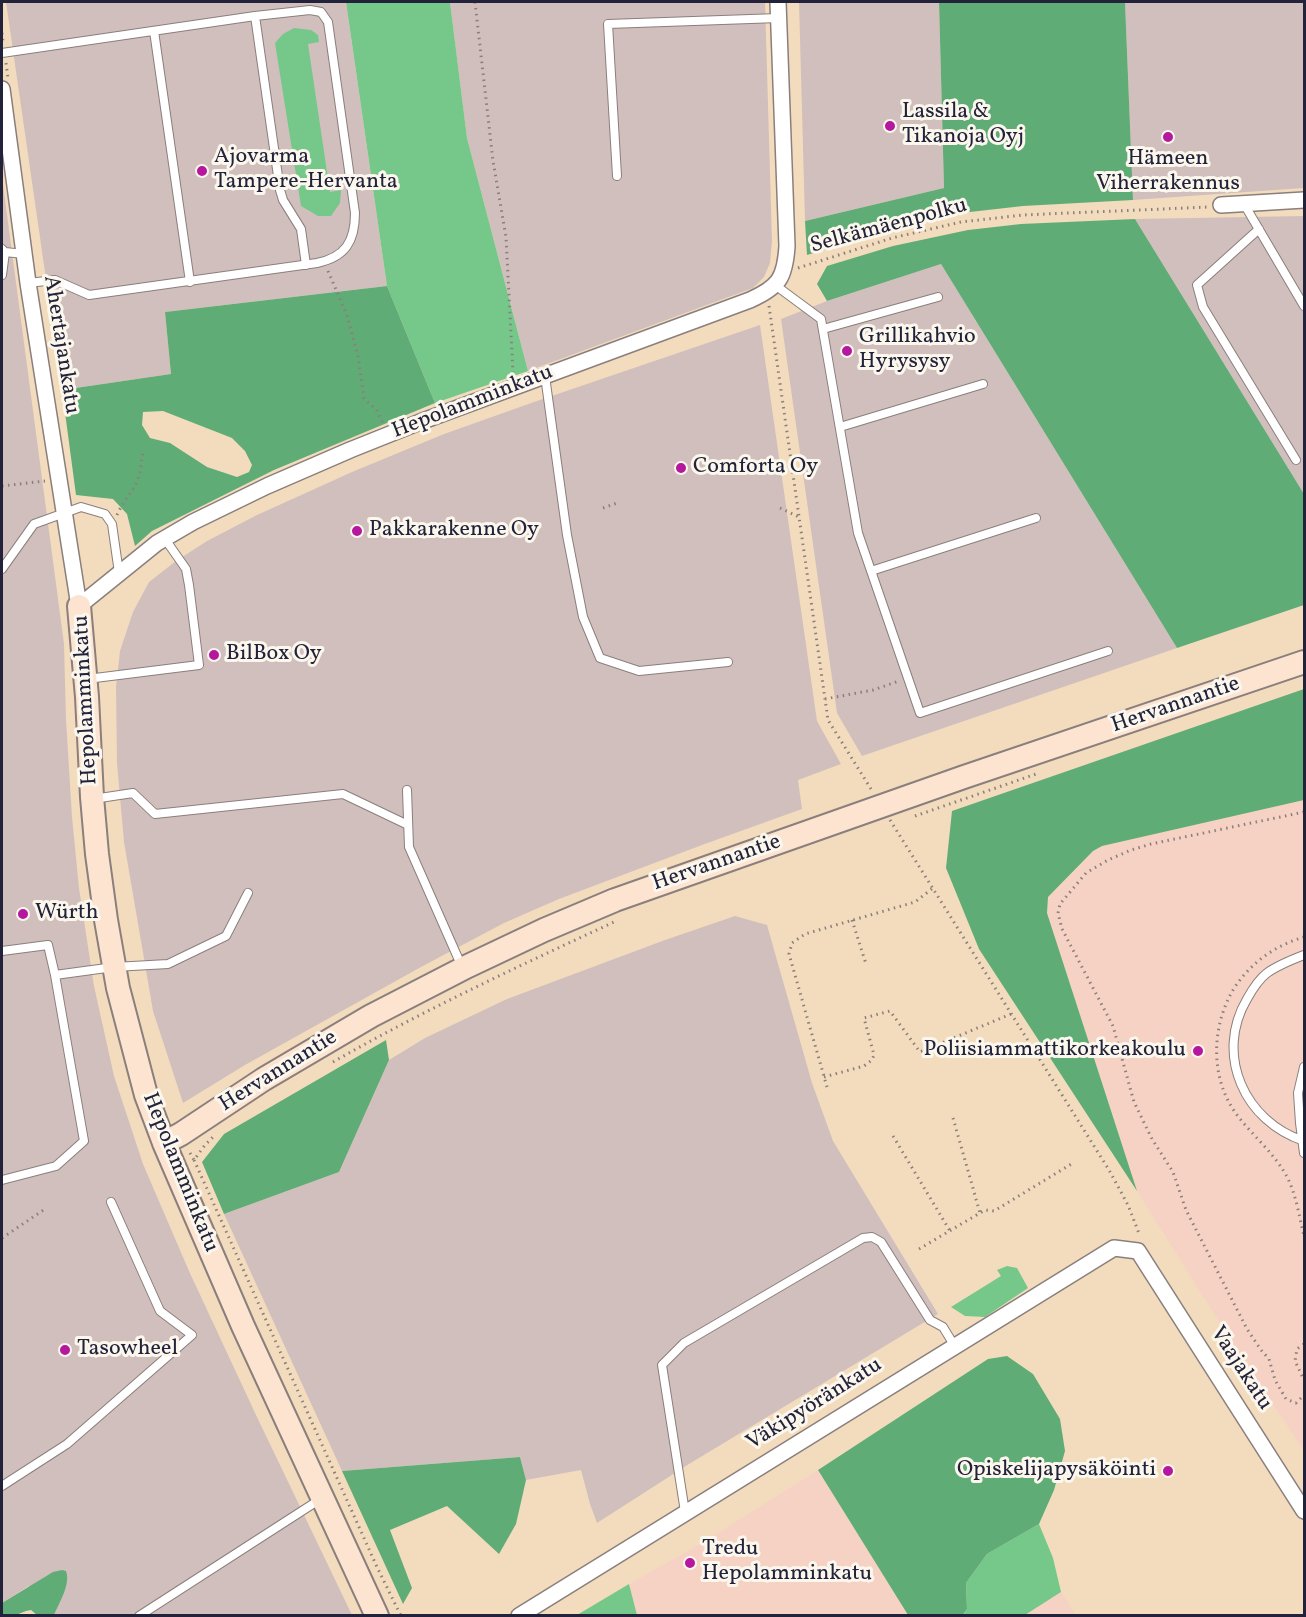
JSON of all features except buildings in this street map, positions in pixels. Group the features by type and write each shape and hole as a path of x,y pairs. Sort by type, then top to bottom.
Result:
{"main road":[{"name":"Hepolamminkatu","path":"79,606 97,854 122,1008 146,1095 172,1139 239,1316 377,1616"},
{"name":"Hervannantie","path":"172,1139 264,1079 371,1016 544,930 615,900 1305,662"}],"street":[{"path":"778,2 787,246 786,264 779,280"},
{"name":"Ahertajankatu","path":"2,89 28,283 79,606"},
{"path":"1221,206 1305,200"},
{"name":"Hepolamminkatu","path":"79,606 165,538 192,522 267,486 388,435 750,300 767,292 779,280"},
{"name":"Väkipyöränkatu","path":"519,1616 1114,1248 1138,1251"},
{"name":"Vaajakatu","path":"1138,1251 1305,1512"}],"lane":[{"path":"2,53 255,16 316,10 321,12 328,22 355,213 352,238 337,256 324,262 89,295 55,280 28,283"},
{"path":"255,16 280,190 283,200 301,229 306,265"},
{"path":"617,176 608,24 779,18"},
{"path":"154,31 190,282"},
{"path":"1244,204 1305,306"},
{"path":"1258,229 1197,285 1203,307 1296,460"},
{"path":"2,275 3,250 24,254"},
{"path":"779,280 821,319 858,533 920,713 1108,651"},
{"path":"823,329 938,297"},
{"path":"544,376 567,535 583,617 600,658 639,671 728,662"},
{"path":"840,427 983,384"},
{"path":"2,569 34,524 81,507 105,514 112,524 119,573"},
{"path":"871,571 1036,518"},
{"path":"86,680 199,665 186,569 165,538"},
{"path":"407,790 409,847 462,969"},
{"path":"92,800 134,793 154,814 343,794 408,825"},
{"path":"55,975 114,967 168,964 226,936 248,893"},
{"path":"2,951 48,945 84,1141 56,1166 2,1180"},
{"path":"1304,1142 1264,1118 1250,1103 1233,1058 1233,1039 1242,1008 1265,974 1288,961 1305,955"},
{"path":"1305,1067 1298,1093 1305,1153"},
{"path":"2,1486 67,1443 192,1335 160,1311 111,1202"},
{"path":"685,1512 662,1365 684,1343 863,1238 872,1237 881,1242 930,1320 943,1327 954,1346"},
{"path":"139,1616 322,1498"}],"path":[{"path":"475,2 493,161 506,237 514,387"},
{"name":"Selkämäenpolku","path":"779,280 892,238 961,222 1023,215 1221,206"},
{"path":"324,262 347,315 358,356 364,398 377,411 388,435"},
{"path":"112,524 136,483 143,452"},
{"path":"2,486 59,479"},
{"path":"603,508 620,502"},
{"path":"780,508 799,517"},
{"path":"825,699 873,690 908,678"},
{"path":"915,816 1048,770"},
{"path":"1305,813 1131,850 1086,873 1060,904 1058,913 1068,944 1113,1026 1134,1102 1152,1139 1173,1172 1186,1210 1247,1329 1269,1359 1275,1380 1286,1399 1296,1403 1305,1395"},
{"path":"827,1087 789,954 792,943 806,934 915,902 933,888"},
{"path":"327,1065 477,986 621,919"},
{"path":"852,920 866,964"},
{"path":"1305,937 1288,942 1271,951 1241,977 1222,1016 1217,1037 1216,1057 1219,1077 1235,1112 1277,1160 1287,1177 1305,1236"},
{"path":"824,1077 864,1066 872,1060 874,1055 864,1018 890,1011 920,1052 1012,1014"},
{"path":"953,1118 980,1213"},
{"path":"194,1160 205,1145 222,1129"},
{"path":"893,1136 950,1231"},
{"path":"172,1139 194,1160 401,1616"},
{"path":"919,1249 985,1210 993,1210 1073,1163"},
{"path":"2,1238 45,1209"},
{"path":"1305,1344 1297,1349 1295,1361 1305,1380"}],"shaded area":[{"path":"6,2 346,2 387,286 165,312 171,374 62,390"},
{"path":"450,2 765,2 772,241 770,263 764,277 753,288 528,371 467,138"},
{"path":"799,2 939,2 944,188 805,221"},
{"path":"1125,2 1304,2 1304,188 1133,200"},
{"path":"2,177 64,644 72,817 79,888 94,986 114,1076 143,1164 189,1271 352,1615 54,1615 29,1586 2,1603"},
{"path":"1304,216 1304,494 1135,219"},
{"path":"941,264 1177,648 862,756 837,713 781,319 827,301"},
{"path":"760,325 817,721 841,764 798,780 802,809 559,899 504,923 245,1065 183,1103 153,1011 124,842 117,763 116,687 120,651 133,612 149,582 207,541 257,515 352,472 444,434"},
{"name":"Poliisiammattikorkeakoulu","path":"1304,800 1304,1451 1238,1352 1137,1191 1047,912 1048,897 1093,851 1102,846"},
{"path":"735,916 767,925 812,1083 833,1141 938,1314 689,1464 597,1523 581,1470 526,1480 520,1457 342,1471 224,1214 339,1172 389,1060 425,1038 507,999"},
{"path":"818,1470 908,1615 637,1615 629,1584 702,1543"},
{"path":"1061,1592 1076,1615 1025,1615"}],"green space":[{"path":"346,2 450,2 467,138 528,371 435,403 387,286"},
{"path":"939,2 1125,2 1133,200 1023,206 961,213 889,230 807,255 805,221 944,188"},
{"path":"294,28 311,30 318,35 319,42 308,44 330,192 341,190 340,203 331,216 318,216 301,206 275,43 283,34"},
{"path":"1135,219 1304,494 1304,605 1177,648 941,264 827,301 817,284 827,266 893,246 968,230 1021,224"},
{"path":"387,286 435,403 274,470 152,531 135,546 127,514 113,499 76,495 62,390 171,374 165,312","holes":["163,411 232,438 245,451 252,465 249,472 237,477 207,467 170,443 150,438 142,425 143,412"]},
{"path":"1304,689 1304,800 1102,846 1093,851 1048,897 1047,913 1137,1191 979,949 946,868 952,811"},
{"path":"386,1040 389,1060 339,1172 224,1214 202,1162 224,1134"},
{"path":"1007,1266 1017,1268 1028,1288 985,1317 965,1316 951,1307 1001,1276 997,1270"},
{"path":"1007,1356 1033,1374 1060,1419 1065,1451 1054,1490 1039,1524 987,1554 966,1583 967,1609 963,1615 908,1615 818,1470 988,1359"},
{"path":"520,1457 526,1480 516,1524 499,1554 447,1506 390,1530 412,1588 403,1604 342,1471"},
{"path":"1039,1524 1053,1558 1061,1592 1025,1615 963,1616 967,1609 966,1583 987,1554"},
{"path":"66,1571 67,1582 54,1615 37,1615 31,1610 16,1615 2,1615 2,1603 53,1572"},
{"path":"629,1584 637,1615 577,1615"}],"place":[{"name":"Lassila & Tikanoja Oyj","path":"890,126"},
{"name":"Hämeen Viherrakennus","path":"1168,137"},
{"name":"Ajovarma Tampere-Hervanta","path":"202,171"},
{"name":"Grillikahvio Hyrysysy","path":"847,351"},
{"name":"Comforta Oy","path":"681,468"},
{"name":"Pakkarakenne Oy","path":"357,531"},
{"name":"BilBox Oy","path":"214,655"},
{"name":"Würth","path":"23,914"},
{"name":"Poliisiammattikorkeakoulu","path":"1198,1051"},
{"name":"Tasowheel","path":"65,1350"},
{"name":"Opiskelijapysäköinti","path":"1168,1471"},
{"name":"Tredu Hepolamminkatu","path":"690,1563"}]}
